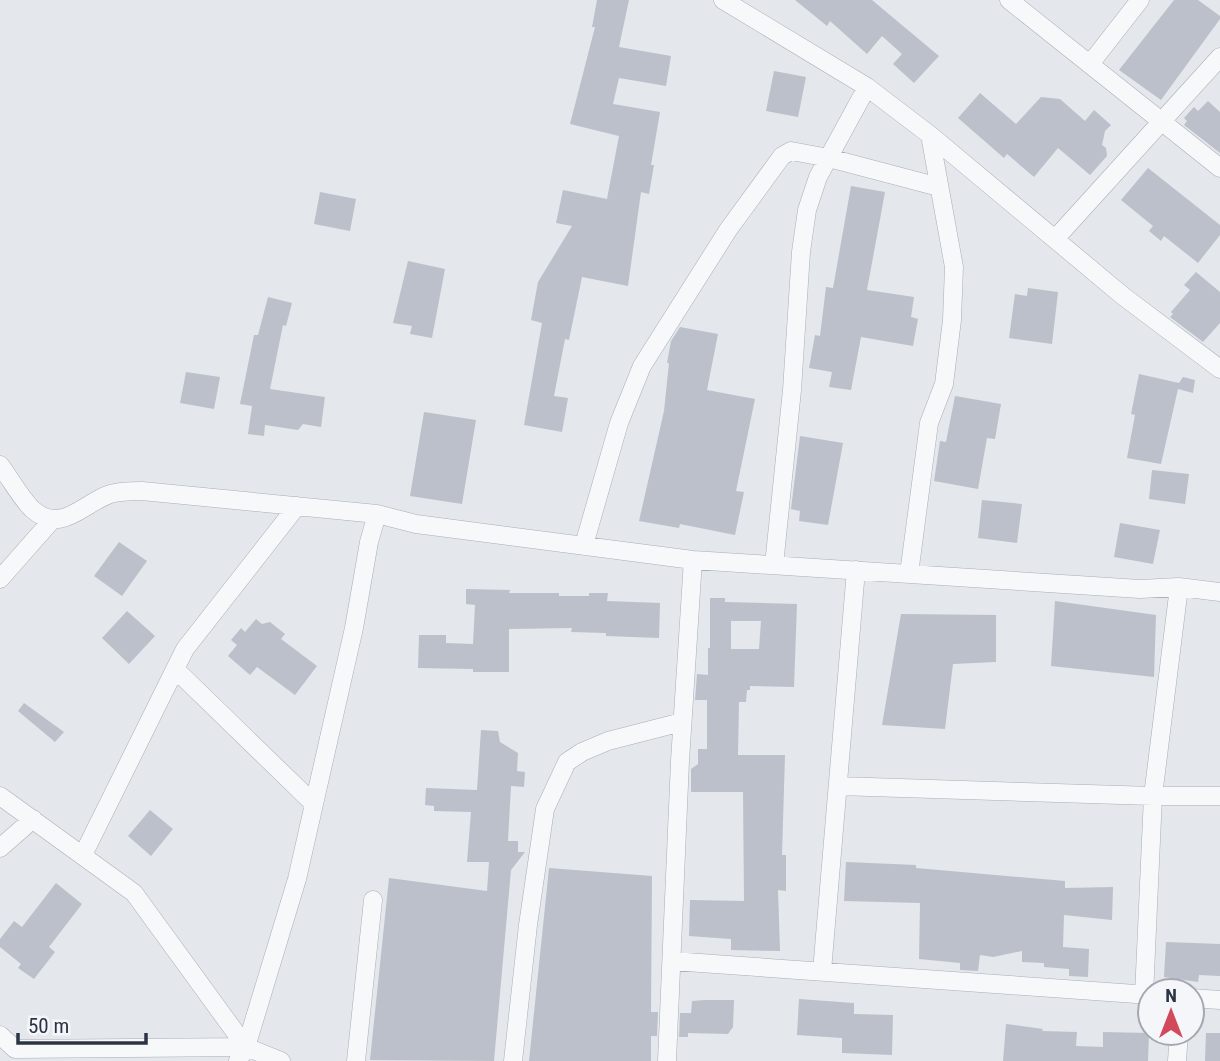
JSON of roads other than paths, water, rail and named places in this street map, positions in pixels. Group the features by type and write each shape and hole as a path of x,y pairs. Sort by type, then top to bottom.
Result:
{"street":[{"path":"723,0 867,87 930,135 1123,296 1220,369"},
{"path":"1009,0 1220,168"},
{"path":"1090,64 1140,0"},
{"path":"1055,239 1220,57"},
{"path":"775,565 792,390 801,252 807,210 818,177 867,87"},
{"path":"909,574 929,422 944,384 953,320 954,267 930,135"},
{"path":"584,545 619,423 642,366 728,230 782,156 791,151 829,158 939,187"},
{"path":"0,465 33,509 52,520 68,518 112,493 142,491 377,514 416,524 693,560 1140,589 1179,587 1220,592"},
{"path":"83,855 185,649 297,506"},
{"path":"242,1054 297,880 377,514"},
{"path":"0,579 52,520"},
{"path":"667,1061 682,722 693,560"},
{"path":"822,971 856,570"},
{"path":"1148,977 1153,796 1179,587"},
{"path":"175,669 314,804"},
{"path":"513,1061 528,925 545,809 567,762 608,741 682,722"},
{"path":"838,786 1220,796"},
{"path":"0,796 134,893 242,1054"},
{"path":"0,848 33,819"},
{"path":"356,1061 373,900"},
{"path":"672,961 1136,994"},
{"path":"0,1035 18,1055 242,1054 281,1061"}]}
